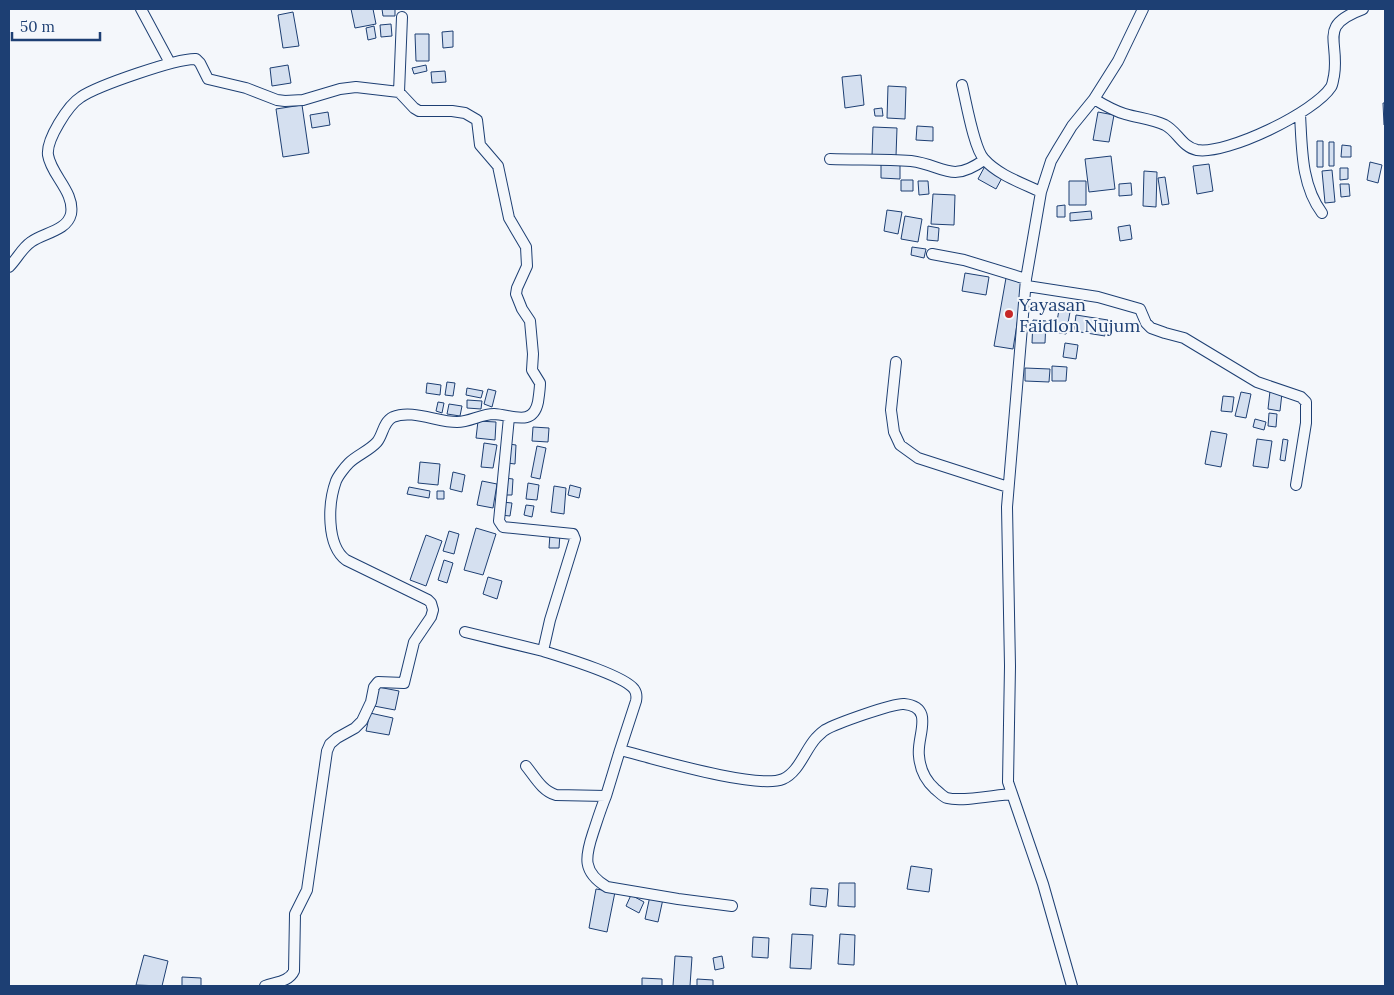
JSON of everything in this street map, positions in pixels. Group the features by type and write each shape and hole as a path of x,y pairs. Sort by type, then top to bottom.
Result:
{"street":[{"path":"140,9 170,63"},
{"path":"1072,986 1043,884 1008,782 1010,666 1008,487 1026,282 1041,192 1051,161 1072,126 1094,99 1118,61 1143,9"},
{"path":"1094,99 1123,113 1167,126 1179,140 1198,150 1214,149 1251,138 1300,114 1323,96 1332,85 1335,70 1333,33 1337,23 1348,14 1363,9"},
{"path":"265,986 287,979 292,976 294,971 294,914 307,890 327,751 330,744 336,738 355,728 362,721 371,702 374,687 378,682 404,683 414,642 431,617 433,610 428,600 339,555 334,546 330,507 336,480 349,462 376,443 387,421 393,417 416,415 449,422 461,422 489,414 524,418 534,413 540,389 539,380 532,370 530,321 522,309 516,294 527,266 526,247 509,218 498,166 480,145 477,120 458,112 419,111 409,104 399,92 402,17"},
{"path":"9,267 33,240 52,233 64,225 70,217 69,201 63,185 50,163 48,154 49,143 67,110 80,97 88,93 170,63 196,59 200,62 208,79 246,88 277,100 303,100 340,89 356,87 399,92"},
{"path":"962,85 978,150 984,160 1011,178 1041,192"},
{"path":"1300,114 1304,167 1313,201 1322,213"},
{"path":"830,159 913,161 946,171 956,172 972,169 984,160"},
{"path":"932,254 964,260 1026,282 1098,297 1140,309 1146,323 1151,328 1165,334 1184,338 1257,382 1301,398 1306,402 1306,423 1296,485"},
{"path":"896,362 891,410 894,432 900,445 918,458 1008,487"},
{"path":"509,417 500,524 503,527 571,532 575,537 550,620 544,651"},
{"path":"465,632 544,651 614,676 634,689 636,701 587,852 587,863 597,881 607,887 732,906"},
{"path":"620,750 718,774 768,782 784,779 795,770 807,749 826,730 874,711 901,703 917,708 922,714 924,720 918,754 922,772 929,784 945,798 957,799 1012,794"},
{"path":"526,766 545,791 550,794 556,796 606,796"}],"building":[{"path":"351,9 373,9 376,24 355,28"},
{"path":"382,9 395,9 395,16 383,16"},
{"path":"293,12 299,46 283,48 278,15"},
{"path":"391,24 392,36 381,37 380,25"},
{"path":"374,26 376,38 368,40 366,28"},
{"path":"453,31 453,47 443,48 442,32"},
{"path":"415,34 429,34 429,61 416,61"},
{"path":"288,65 291,83 272,86 270,68"},
{"path":"426,65 427,71 414,74 412,68"},
{"path":"445,71 446,82 432,83 431,72"},
{"path":"861,75 864,105 845,108 842,77"},
{"path":"888,86 906,87 905,119 887,118"},
{"path":"1383,103 1385,103 1385,125 1384,125"},
{"path":"302,105 309,153 283,157 276,109"},
{"path":"882,108 883,116 875,116 874,109"},
{"path":"328,112 330,125 312,128 310,115"},
{"path":"1098,112 1114,115 1109,142 1093,140"},
{"path":"917,126 933,127 933,141 916,140"},
{"path":"873,127 897,128 896,156 872,156"},
{"path":"1317,141 1323,141 1323,167 1317,167"},
{"path":"1329,142 1334,142 1334,166 1329,166"},
{"path":"1342,145 1351,146 1351,157 1341,157"},
{"path":"1111,156 1115,189 1089,192 1085,159"},
{"path":"881,162 900,162 900,179 881,178"},
{"path":"1370,162 1382,165 1378,183 1367,180"},
{"path":"1209,164 1213,191 1197,194 1193,166"},
{"path":"985,166 1003,176 996,189 978,179"},
{"path":"1340,168 1348,168 1348,179 1340,180"},
{"path":"1332,170 1335,202 1325,203 1322,171"},
{"path":"1144,171 1157,172 1156,207 1143,206"},
{"path":"1165,177 1169,204 1162,205 1158,178"},
{"path":"901,180 913,180 913,191 901,191"},
{"path":"918,181 928,181 929,194 919,195"},
{"path":"1069,181 1086,181 1086,205 1069,205"},
{"path":"1131,183 1132,195 1119,196 1119,184"},
{"path":"1340,184 1349,184 1350,196 1341,197"},
{"path":"933,194 955,195 954,225 931,224"},
{"path":"1065,205 1065,217 1057,217 1057,206"},
{"path":"887,210 902,212 898,234 884,231"},
{"path":"1091,211 1092,219 1070,221 1070,213"},
{"path":"905,216 922,219 918,242 901,239"},
{"path":"1130,225 1132,239 1120,241 1118,227"},
{"path":"928,226 939,228 938,241 927,240"},
{"path":"912,247 926,249 924,258 911,255"},
{"path":"965,273 989,277 986,295 962,291"},
{"name":"Yayasan Faidlon Nujum","path":"1006,278 1024,281 1013,349 994,346"},
{"path":"1059,310 1070,312 1066,334 1055,332"},
{"path":"1076,315 1108,320 1105,336 1074,331"},
{"path":"1033,320 1046,321 1045,343 1032,343"},
{"path":"1065,343 1078,345 1076,359 1063,357"},
{"path":"1052,366 1067,367 1066,381 1052,381"},
{"name":"Yayasan Faidlon Nujum","path":"1025,368 1050,369 1049,382 1025,381"},
{"path":"447,382 455,383 453,396 445,395"},
{"path":"427,383 441,385 440,395 426,393"},
{"path":"467,388 483,391 481,398 466,395"},
{"path":"488,389 496,391 492,407 484,404"},
{"path":"1270,391 1282,393 1280,411 1268,409"},
{"path":"1241,392 1251,394 1246,418 1235,416"},
{"path":"1223,396 1234,397 1232,412 1221,411"},
{"path":"467,400 482,401 481,409 467,408"},
{"path":"438,402 444,403 442,413 436,411"},
{"path":"449,404 462,406 460,416 447,414"},
{"path":"1269,413 1277,414 1276,427 1268,426"},
{"path":"1255,419 1266,422 1264,430 1253,427"},
{"path":"478,421 496,422 495,440 476,438"},
{"path":"533,427 549,428 548,442 532,441"},
{"path":"1211,431 1227,434 1221,467 1205,464"},
{"path":"1257,439 1272,441 1268,468 1253,466"},
{"path":"1283,439 1288,440 1285,461 1280,460"},
{"path":"484,443 497,445 493,468 481,467"},
{"path":"509,444 516,445 515,464 507,463"},
{"path":"537,446 546,448 540,479 531,477"},
{"path":"420,462 440,464 438,485 418,483"},
{"path":"453,472 465,475 462,492 450,489"},
{"path":"505,478 513,479 512,495 504,495"},
{"path":"482,481 497,484 493,508 477,505"},
{"path":"528,483 539,485 537,500 526,499"},
{"path":"570,485 581,488 579,498 568,495"},
{"path":"554,486 566,488 564,514 551,512"},
{"path":"409,487 430,491 429,498 407,494"},
{"path":"437,491 444,491 444,499 437,499"},
{"path":"502,502 512,503 510,516 500,515"},
{"path":"526,505 534,506 532,517 524,515"},
{"path":"476,528 496,534 483,575 464,570"},
{"path":"449,531 459,534 454,554 443,551"},
{"path":"550,534 560,534 559,548 549,548"},
{"path":"426,535 442,541 426,586 410,580"},
{"path":"444,560 453,563 447,583 438,580"},
{"path":"488,577 502,581 497,599 483,594"},
{"path":"378,687 399,691 395,710 374,706"},
{"path":"370,713 393,718 389,735 366,731"},
{"path":"911,866 932,869 929,892 907,889"},
{"path":"839,883 855,883 855,907 838,906"},
{"path":"811,888 828,889 826,907 810,905"},
{"path":"596,889 615,892 607,932 589,928"},
{"path":"631,895 644,902 639,913 626,906"},
{"path":"650,896 663,899 658,922 645,919"},
{"path":"792,934 813,935 811,969 790,968"},
{"path":"840,934 855,935 854,965 838,964"},
{"path":"753,937 769,938 768,958 752,957"},
{"path":"144,955 168,961 162,986 136,985"},
{"path":"675,956 692,957 690,986 673,986"},
{"path":"722,956 724,968 715,970 713,958"},
{"path":"182,977 201,978 201,986 182,986"},
{"path":"642,978 662,979 662,986 642,986"},
{"path":"697,979 713,980 713,986 697,986"}],"place":[{"name":"Yayasan Faidlon Nujum","path":"1009,314"}]}
